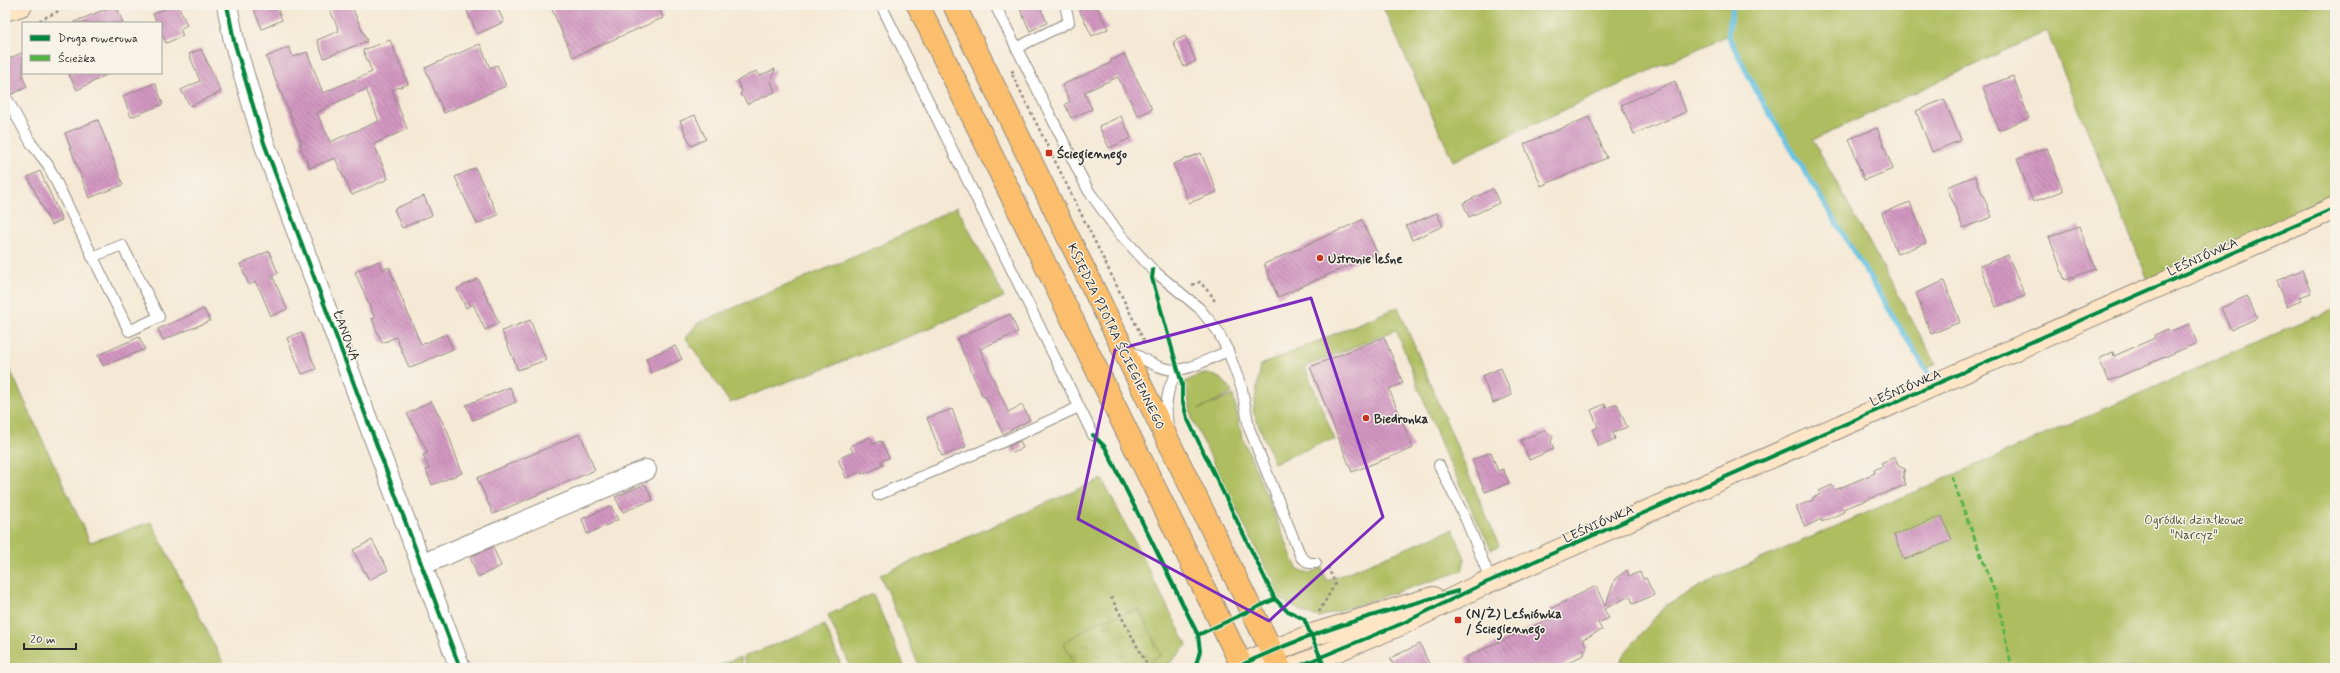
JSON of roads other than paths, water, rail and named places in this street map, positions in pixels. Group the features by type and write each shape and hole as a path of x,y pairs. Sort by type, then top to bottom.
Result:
{"main road":[{"path":"918,5 1240,667"},
{"name":"KSIĘDZA PIOTRA ŚCIEGIENNEGO","path":"954,5 1276,660"}],"street":[{"path":"5,10 21,5"},
{"name":"ŁANOWA","path":"228,5 234,41 264,143 460,668"},
{"name":"LEŚNIÓWKA","path":"1294,668 1401,624 1487,583 2335,208"},
{"path":"422,565 646,470"},
{"name":"LEŚNIÓWKA","path":"1240,667 1276,660 1312,635 1392,609 1487,583"}],"lane":[{"path":"881,5 1093,435"},
{"path":"995,5 1088,190 1119,233 1153,270 1200,308 1210,321 1228,351 1242,389 1249,428 1301,557 1309,563 1316,563"},
{"path":"1016,48 1069,22 1065,5"},
{"path":"5,95 31,143 48,165 92,257 129,331 158,316 122,245 92,257"},
{"path":"1122,346 1145,361 1163,369 1179,371 1228,351"},
{"path":"1171,445 1166,418 1167,402 1170,385 1179,371"},
{"path":"878,495 998,444 1079,406"},
{"path":"1440,465 1467,522 1487,583"}],"waterway":[{"path":"1733,5 1728,35 1759,96 1932,380"}],"place":[{"name":"Ściegiennego","path":"1049,153"},
{"name":"Ustronie leśne","path":"1320,258"},
{"name":"Biedronka","path":"1366,418"},
{"name":"(N/Ż) Leśniówka / Ściegiennego","path":"1458,620"}],"park label":[{"name":"Ogródki działkowe \"Narcyz\"","path":"2194,526"}]}
